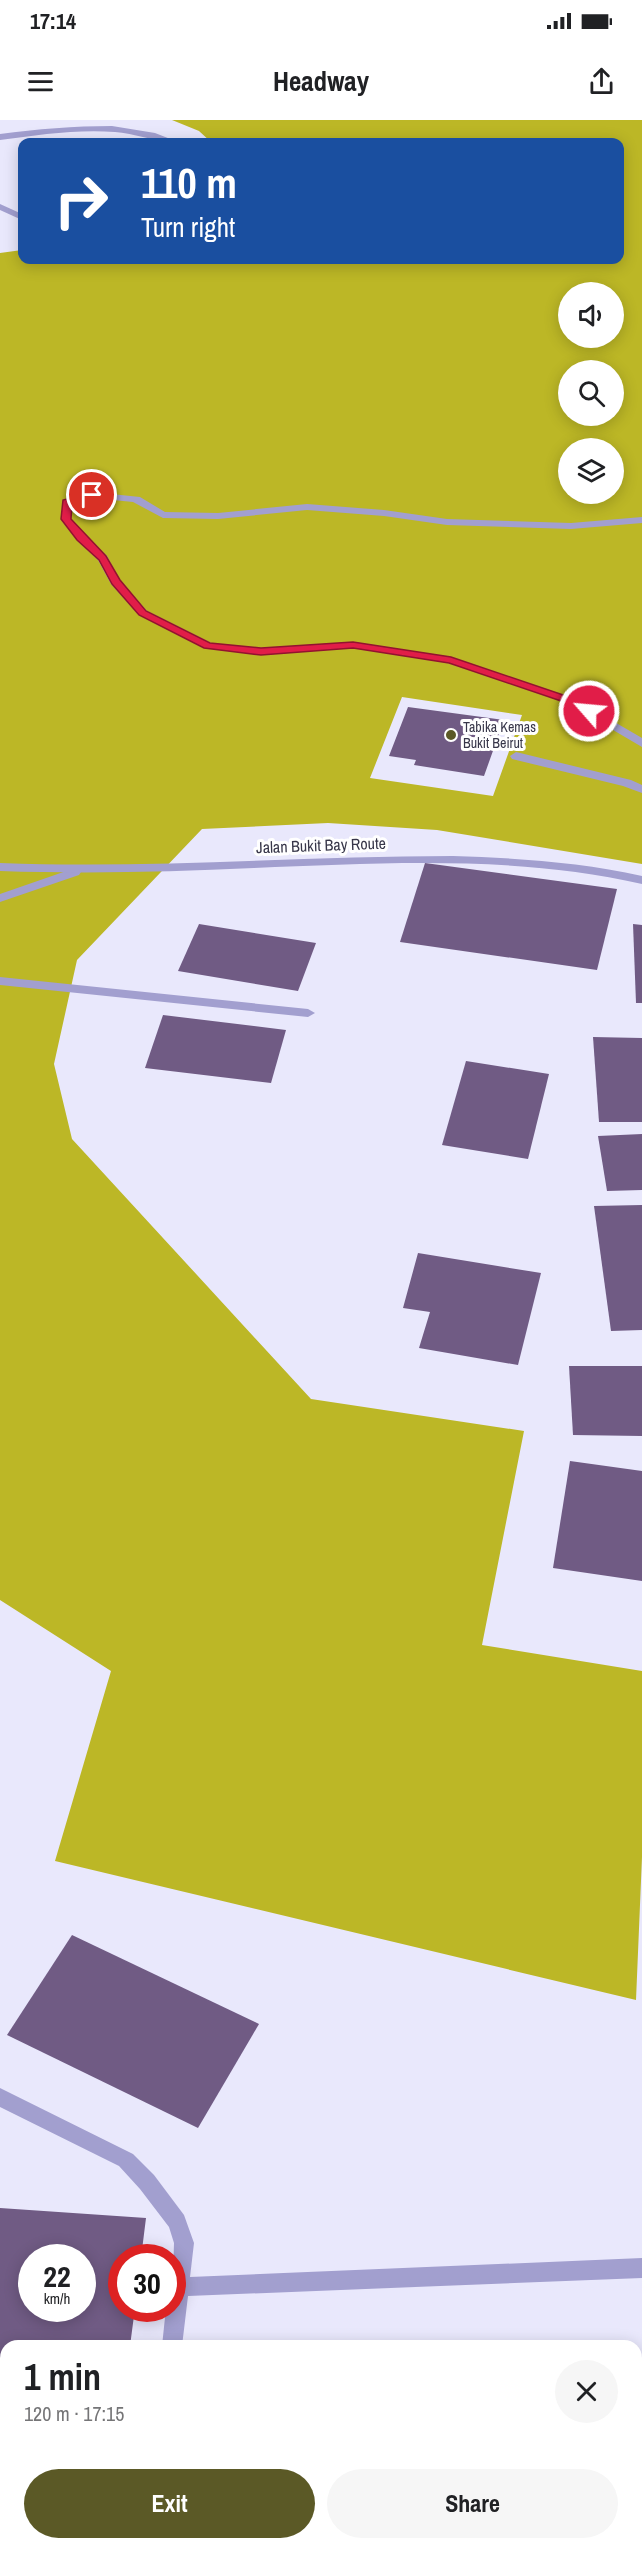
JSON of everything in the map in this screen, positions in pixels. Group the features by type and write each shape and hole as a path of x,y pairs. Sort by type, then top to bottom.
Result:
{"street":[{"path":"0,137 73,126 109,126 142,131 162,138"},
{"path":"24,138 39,132"},
{"path":"0,148 18,141"},
{"path":"0,207 18,215"},
{"path":"642,520 571,526 458,522 307,507 218,516 163,515 136,499 92,495 67,502 66,519 81,538 103,558 116,582 142,613 208,646 261,651 353,645 451,660 571,701 642,742"},
{"path":"516,756 627,783 642,789"},
{"name":"Jalan Bukit Bay Route","path":"0,867 75,872 378,859 520,862 608,872 642,880"},
{"path":"0,898 75,872"},
{"path":"0,981 308,1013"},
{"path":"0,2097 126,2160 147,2182 177,2222 184,2244"},
{"path":"186,2287 642,2268"},
{"path":"173,2340 175,2322"}],"shaded area":[{"path":"172,120 642,120 642,864 437,830 328,823 202,829 77,960 54,1064 72,1139 311,1399 524,1431 482,1645 642,1671 642,1857 636,2000 55,1861 111,1671 0,1600 0,253 18,251 18,264 624,264 624,138 207,138 199,131","holes":["402,697 522,715 493,796 370,778"]}],"building":[{"path":"408,707 504,720 484,776 414,765 416,760 389,756"},
{"path":"425,863 617,889 597,970 400,942"},
{"path":"199,924 316,943 298,991 178,971"},
{"path":"633,924 642,925 642,1003 636,1003"},
{"path":"163,1015 286,1030 271,1083 145,1068"},
{"path":"593,1037 642,1038 642,1122 599,1122"},
{"path":"466,1061 549,1074 528,1159 442,1145"},
{"path":"642,1134 642,1190 607,1191 598,1136"},
{"path":"642,1205 642,1330 611,1331 594,1206"},
{"path":"418,1253 541,1273 518,1365 419,1348 430,1312 403,1308"},
{"path":"569,1366 642,1366 642,1436 573,1435"},
{"path":"570,1461 642,1471 642,1581 553,1568"},
{"path":"72,1935 259,2024 198,2128 7,2035"},
{"path":"0,2208 146,2218 143,2244 108,2244 108,2322 133,2322 131,2340 0,2340"}],"place":[{"name":"Tabika Kemas Bukit Beirut","path":"451,735"}],"route":[{"path":"92,495 67,502 66,519 81,538 103,558 116,582 142,613 208,646 261,651 353,645 451,660 571,701 589,711"}]}
